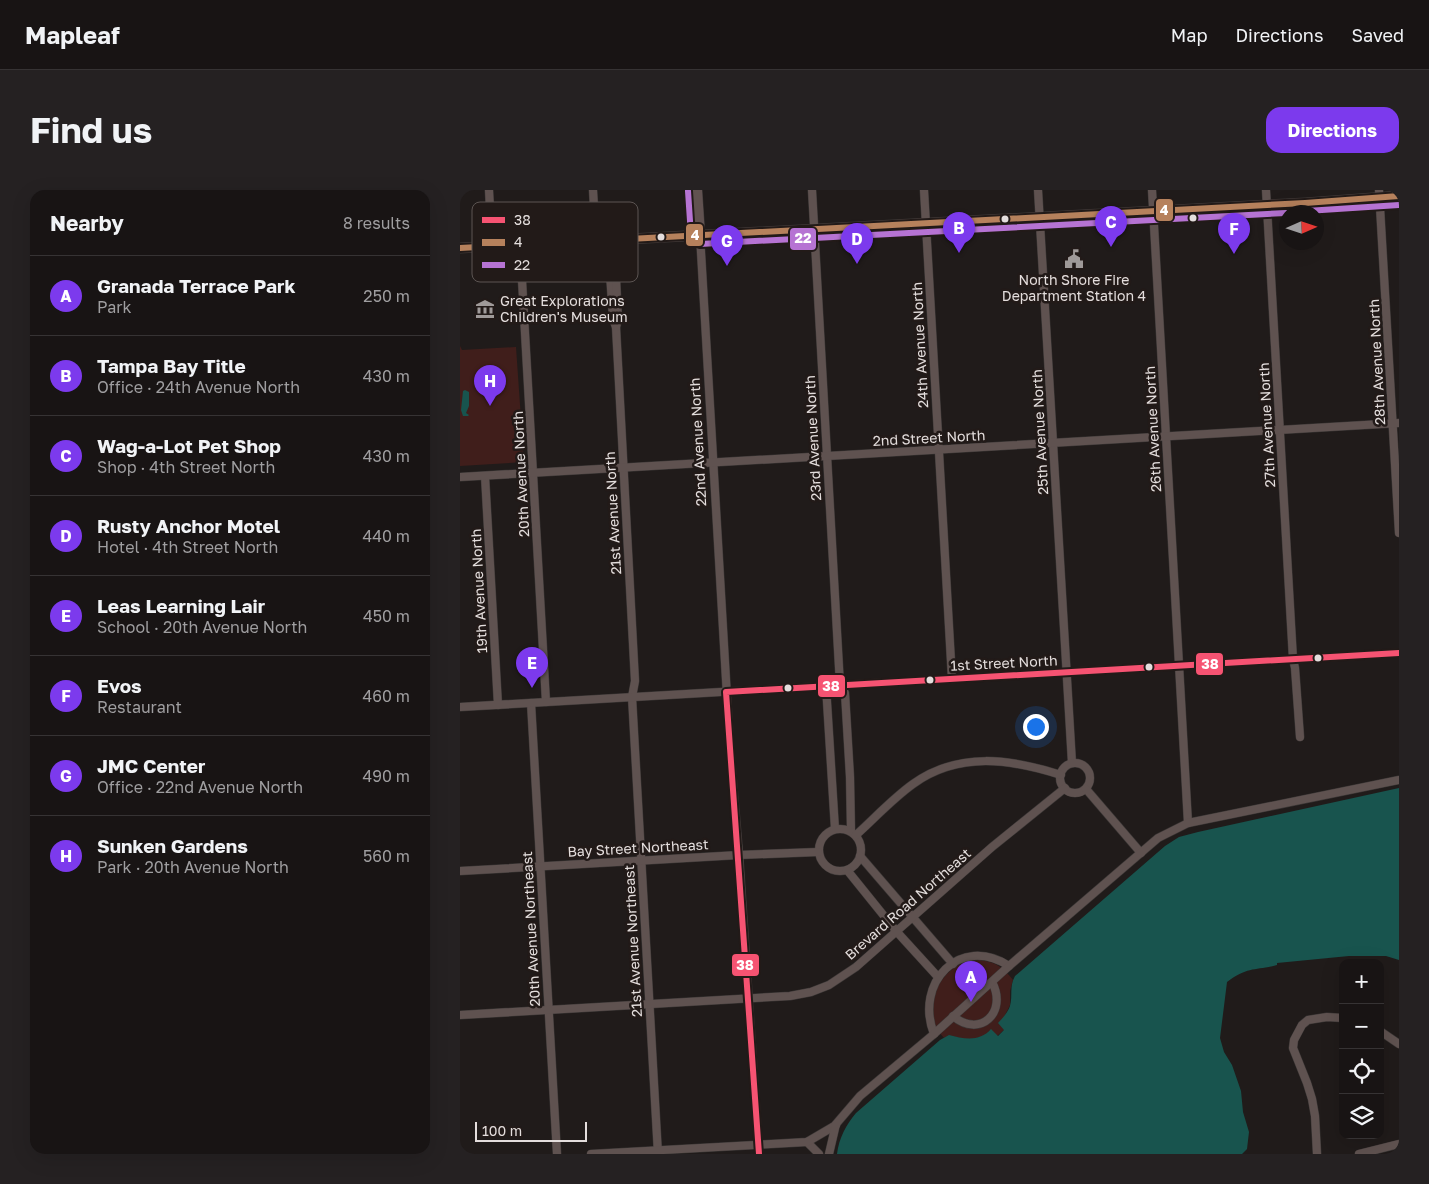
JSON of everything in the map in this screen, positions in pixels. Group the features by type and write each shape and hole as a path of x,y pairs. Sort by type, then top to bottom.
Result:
{"main road":[{"name":"22nd Avenue North","path":"697,190 700,235"},
{"path":"638,238 1266,205 1379,194 1399,196"}],"street":[{"name":"23rd Avenue North","path":"812,190 840,685 845,693 854,833"},
{"name":"24th Avenue North","path":"924,190 952,679"},
{"name":"25th Avenue North","path":"1038,190 1072,763"},
{"name":"26th Avenue North","path":"1152,190 1188,824"},
{"name":"27th Avenue North","path":"1266,190 1293,659 1296,668 1300,737"},
{"name":"28th Avenue North","path":"1379,194 1396,423 1399,533"},
{"name":"22nd Avenue North","path":"700,235 726,692 759,1154"},
{"name":"20th Avenue North","path":"522,282 546,702"},
{"name":"21st Avenue North","path":"616,282 618,320 616,327 635,681 632,697"},
{"name":"2nd Street North","path":"460,478 1396,423"},
{"name":"19th Avenue North","path":"485,476 498,705"},
{"name":"1st Street North","path":"460,707 1399,653"},
{"path":"826,686 835,829"},
{"name":"21st Avenue Northeast","path":"632,697 658,1152"},
{"name":"20th Avenue Northeast","path":"531,703 557,1154"},
{"path":"854,833 914,783 944,768 986,760 1007,761 1061,775"},
{"path":"1072,763 1079,764 1087,769 1090,778 1086,789 1080,792 1074,793 1064,788 1061,780 1065,767 1072,763"},
{"path":"591,1154 658,1152 807,1142 836,1125 860,1096 934,1034 1009,966 1158,838 1188,824 1399,780"},
{"name":"Brevard Road Northeast","path":"460,1015 790,996 811,992 829,985 856,967 992,847 1064,788"},
{"path":"1086,789 1141,853"},
{"path":"844,828 854,833 861,847 860,856 854,866 847,870 834,871 825,865 820,859 818,852 823,836 835,829 844,828"},
{"name":"Bay Street Northeast","path":"460,871 818,852"},
{"path":"860,856 953,964"},
{"path":"847,870 897,932 938,977"},
{"path":"934,1034 929,1023 928,1008 932,987 938,977 953,964 970,956 991,957 1009,966"},
{"path":"953,1016 960,1022 968,1025 983,1023 990,1018 998,1005 998,997 992,982"},
{"path":"1317,1154 1312,1099 1308,1083 1293,1048 1294,1040 1302,1025 1308,1020 1327,1016 1339,1018"},
{"path":"1384,1033 1399,1044"},
{"path":"829,1154 836,1125"},
{"path":"807,1142 819,1154"},
{"path":"1359,1154 1399,1144"}],"shaded area":[{"path":"460,346 462,350 516,347 524,462 460,466"},
{"path":"980,960 999,966 1013,980 1010,991 1010,1005 1004,1017 1004,1030 997,1036 969,1039 952,1036 944,1038 935,1028 931,1017 931,1008 936,990 953,968 966,962"}],"water":[{"path":"463,391 469,392 469,406 466,413 468,416 463,416 461,410"},
{"path":"1399,788 1399,960 1386,956 1349,956 1277,963 1277,965 1246,971 1227,982 1220,1038 1241,1091 1243,1112 1249,1132 1247,1149 1242,1154 837,1154 844,1132 856,1113 940,1040 949,1035 960,1038 977,1038 991,1029 998,1036 1004,1030 998,1023 1010,1006 1012,984 1015,976 1165,846 1179,837 1198,832"}],"transit line":[{"name":"22","path":"688,191 691,236 694,242 700,244 1279,213"},
{"name":"4","path":"638,239 1305,203 1399,196"},
{"name":"22","path":"1324,210 1399,205"},
{"name":"4","path":"460,248 472,247"},
{"name":"38","path":"759,1154 726,692 1399,653"}],"place":[{"name":"Wag-a-Lot Pet Shop","path":"1111,247"},
{"name":"Tampa Bay Title","path":"959,253"},
{"name":"Evos","path":"1234,254"},
{"name":"North Shore Fire Department Station 4","path":"1074,259"},
{"name":"Rusty Anchor Motel","path":"857,264"},
{"name":"JMC Center","path":"727,266"},
{"name":"Great Explorations Children's Museum","path":"485,309"},
{"name":"Sunken Gardens","path":"490,406"},
{"name":"Leas Learning Lair","path":"532,688"},
{"name":"Granada Terrace Park","path":"971,1002"}]}
